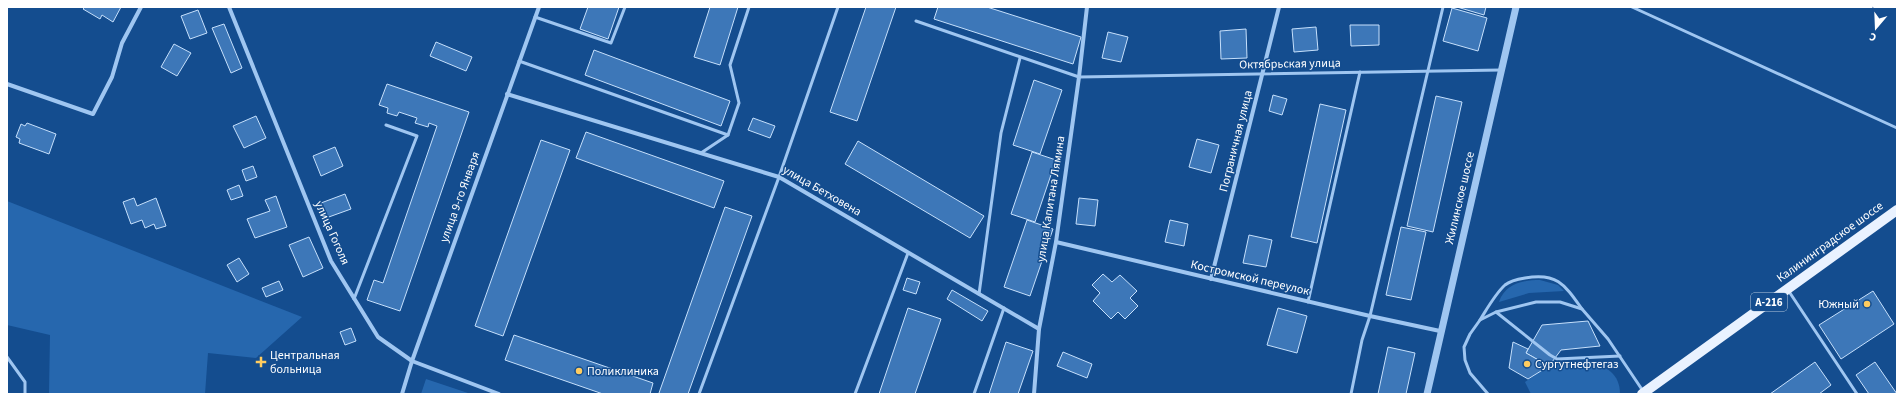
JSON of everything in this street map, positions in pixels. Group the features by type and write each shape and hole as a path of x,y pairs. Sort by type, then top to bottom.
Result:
{"main road":[{"name":"Калининградское шоссе","path":"1643,393 1897,210"}],"street":[{"path":"7,84 92,114 112,77 122,43 141,7"},
{"name":"улица Гоголя","path":"229,7 331,261 378,337 412,362 499,394"},
{"name":"улица 9-го Января","path":"402,394 412,362 539,7"},
{"name":"улица Капитана Лямина","path":"1034,394 1039,329 1056,242 1079,77 1087,7"},
{"name":"Пограничная улица","path":"1211,279 1279,7"},
{"name":"Жилинское шоссе","path":"1427,394 1440,331 1516,7"},
{"name":"улица Бетховена","path":"507,94 779,176 1039,329"},
{"name":"Костромской переулок","path":"1056,242 1308,302 1440,331"}],"lane":[{"path":"535,17 611,43 625,7"},
{"path":"701,153 728,135 739,102 730,64 749,7"},
{"path":"699,394 779,176 838,7"},
{"path":"1350,394 1429,71 1443,7"},
{"path":"1632,7 1897,128"},
{"name":"Октябрьская улица","path":"916,21 1020,58 1079,77 1501,70"},
{"path":"979,294 1001,133 1020,58"},
{"path":"519,61 728,135"},
{"path":"1308,302 1360,72"},
{"path":"354,299 417,136 386,125"},
{"path":"855,394 908,253"},
{"path":"1488,394 1470,372 1464,354 1464,347 1470,334 1506,284 1518,279 1537,276 1548,277 1559,281 1567,287 1582,309 1608,339 1643,393"},
{"path":"1788,289 1856,394"},
{"path":"1480,320 1496,312 1536,302 1560,302 1582,309"},
{"path":"974,394 1004,308"},
{"path":"1496,312 1550,356 1557,359 1620,356"},
{"path":"7,357 25,382 25,394"}],"shaded area":[{"path":"7,201 302,317 256,358 208,353 205,394 49,394 50,335 7,325"},
{"path":"1540,280 1558,285 1564,291 1529,293 1499,302 1506,291 1515,284"},
{"path":"1588,363 1601,366 1611,372 1618,381 1620,394 1531,394 1525,382 1551,364"},
{"path":"426,379 471,394 421,394"}],"building":[{"path":"85,7 121,7 113,22 102,15 100,19 83,9"},
{"path":"588,7 619,7 608,39 580,29"},
{"path":"710,7 738,7 720,65 694,57"},
{"path":"866,7 896,7 857,121 830,112"},
{"path":"938,7 987,7 1081,37 1073,64 934,19"},
{"path":"1457,7 1486,7 1484,15"},
{"path":"1452,8 1487,18 1478,51 1443,41"},
{"path":"198,10 207,33 190,39 181,16"},
{"path":"224,24 242,68 231,73 212,28"},
{"path":"1350,25 1379,25 1379,45 1351,46"},
{"path":"1316,27 1318,50 1294,52 1292,29"},
{"path":"1246,29 1247,58 1221,59 1220,31"},
{"path":"1108,32 1128,37 1121,62 1102,58"},
{"path":"436,42 472,57 466,71 430,56"},
{"path":"174,44 191,53 177,76 161,67"},
{"path":"594,50 730,101 721,126 585,75"},
{"path":"1034,80 1062,90 1040,154 1013,145"},
{"path":"387,84 469,112 400,311 367,300 374,280 383,283 437,126 429,123 428,127 415,123 417,118 399,112 397,116 387,113 388,108 379,105"},
{"path":"1273,95 1287,99 1282,115 1269,111"},
{"path":"1436,96 1462,102 1433,232 1407,226"},
{"path":"1320,104 1346,110 1317,243 1291,237"},
{"path":"256,116 266,138 244,148 233,126"},
{"path":"753,118 775,126 770,138 748,130"},
{"path":"27,123 56,134 49,154 19,143 20,139 16,137 21,124 25,126"},
{"path":"586,132 724,181 714,208 576,158"},
{"path":"1197,139 1219,145 1211,173 1189,167"},
{"path":"541,140 570,150 503,336 475,326"},
{"path":"858,141 984,216 970,238 845,164"},
{"path":"335,147 343,166 321,176 313,156"},
{"path":"1032,152 1056,160 1035,222 1011,214"},
{"path":"253,166 257,177 246,181 242,170"},
{"path":"239,185 243,196 231,200 227,190"},
{"path":"345,194 351,209 326,218 321,203"},
{"path":"276,196 287,227 255,238 247,219 270,211 265,200"},
{"path":"134,198 137,206 156,198 166,226 156,229 154,224 145,228 142,220 131,224 123,202"},
{"path":"1079,198 1098,200 1095,226 1076,224"},
{"path":"725,207 752,216 688,394 661,394 659,393"},
{"path":"1027,220 1053,229 1030,296 1004,287"},
{"path":"1170,220 1188,224 1184,246 1165,242"},
{"path":"1401,227 1426,232 1411,300 1386,295"},
{"path":"1249,235 1272,240 1266,267 1243,263"},
{"path":"309,237 323,268 303,277 289,245"},
{"path":"239,258 249,274 237,282 227,265"},
{"path":"1103,274 1112,282 1120,275 1137,291 1130,298 1138,306 1125,319 1118,312 1111,319 1093,301 1100,293 1092,285"},
{"path":"907,278 920,282 916,294 903,290"},
{"path":"279,281 283,290 266,297 262,288"},
{"path":"952,290 988,311 982,321 947,299"},
{"path":"1873,291 1894,324 1841,359 1819,325"},
{"path":"908,308 941,319 915,394 879,394"},
{"path":"1278,308 1307,316 1297,353 1267,345"},
{"path":"1588,321 1600,346 1561,350 1549,366 1526,353 1542,325"},
{"path":"351,328 356,341 345,345 340,332"},
{"name":"Поликлиника","path":"514,335 653,383 650,394 603,394 505,360"},
{"path":"1006,342 1033,351 1018,394 989,394"},
{"path":"1513,342 1528,349 1526,353 1549,366 1528,379 1509,368"},
{"path":"1388,347 1415,353 1406,394 1378,394"},
{"path":"1063,352 1092,364 1087,378 1057,366"},
{"path":"1815,362 1831,385 1819,394 1770,394"},
{"path":"1875,362 1897,394 1869,394 1856,375"}],"place":[{"name":"Южный","path":"1867,304"},
{"name":"Центральная больница","path":"261,362"},
{"name":"Сургутнефтегаз","path":"1527,364"},
{"name":"Поликлиника","path":"579,371"}]}
